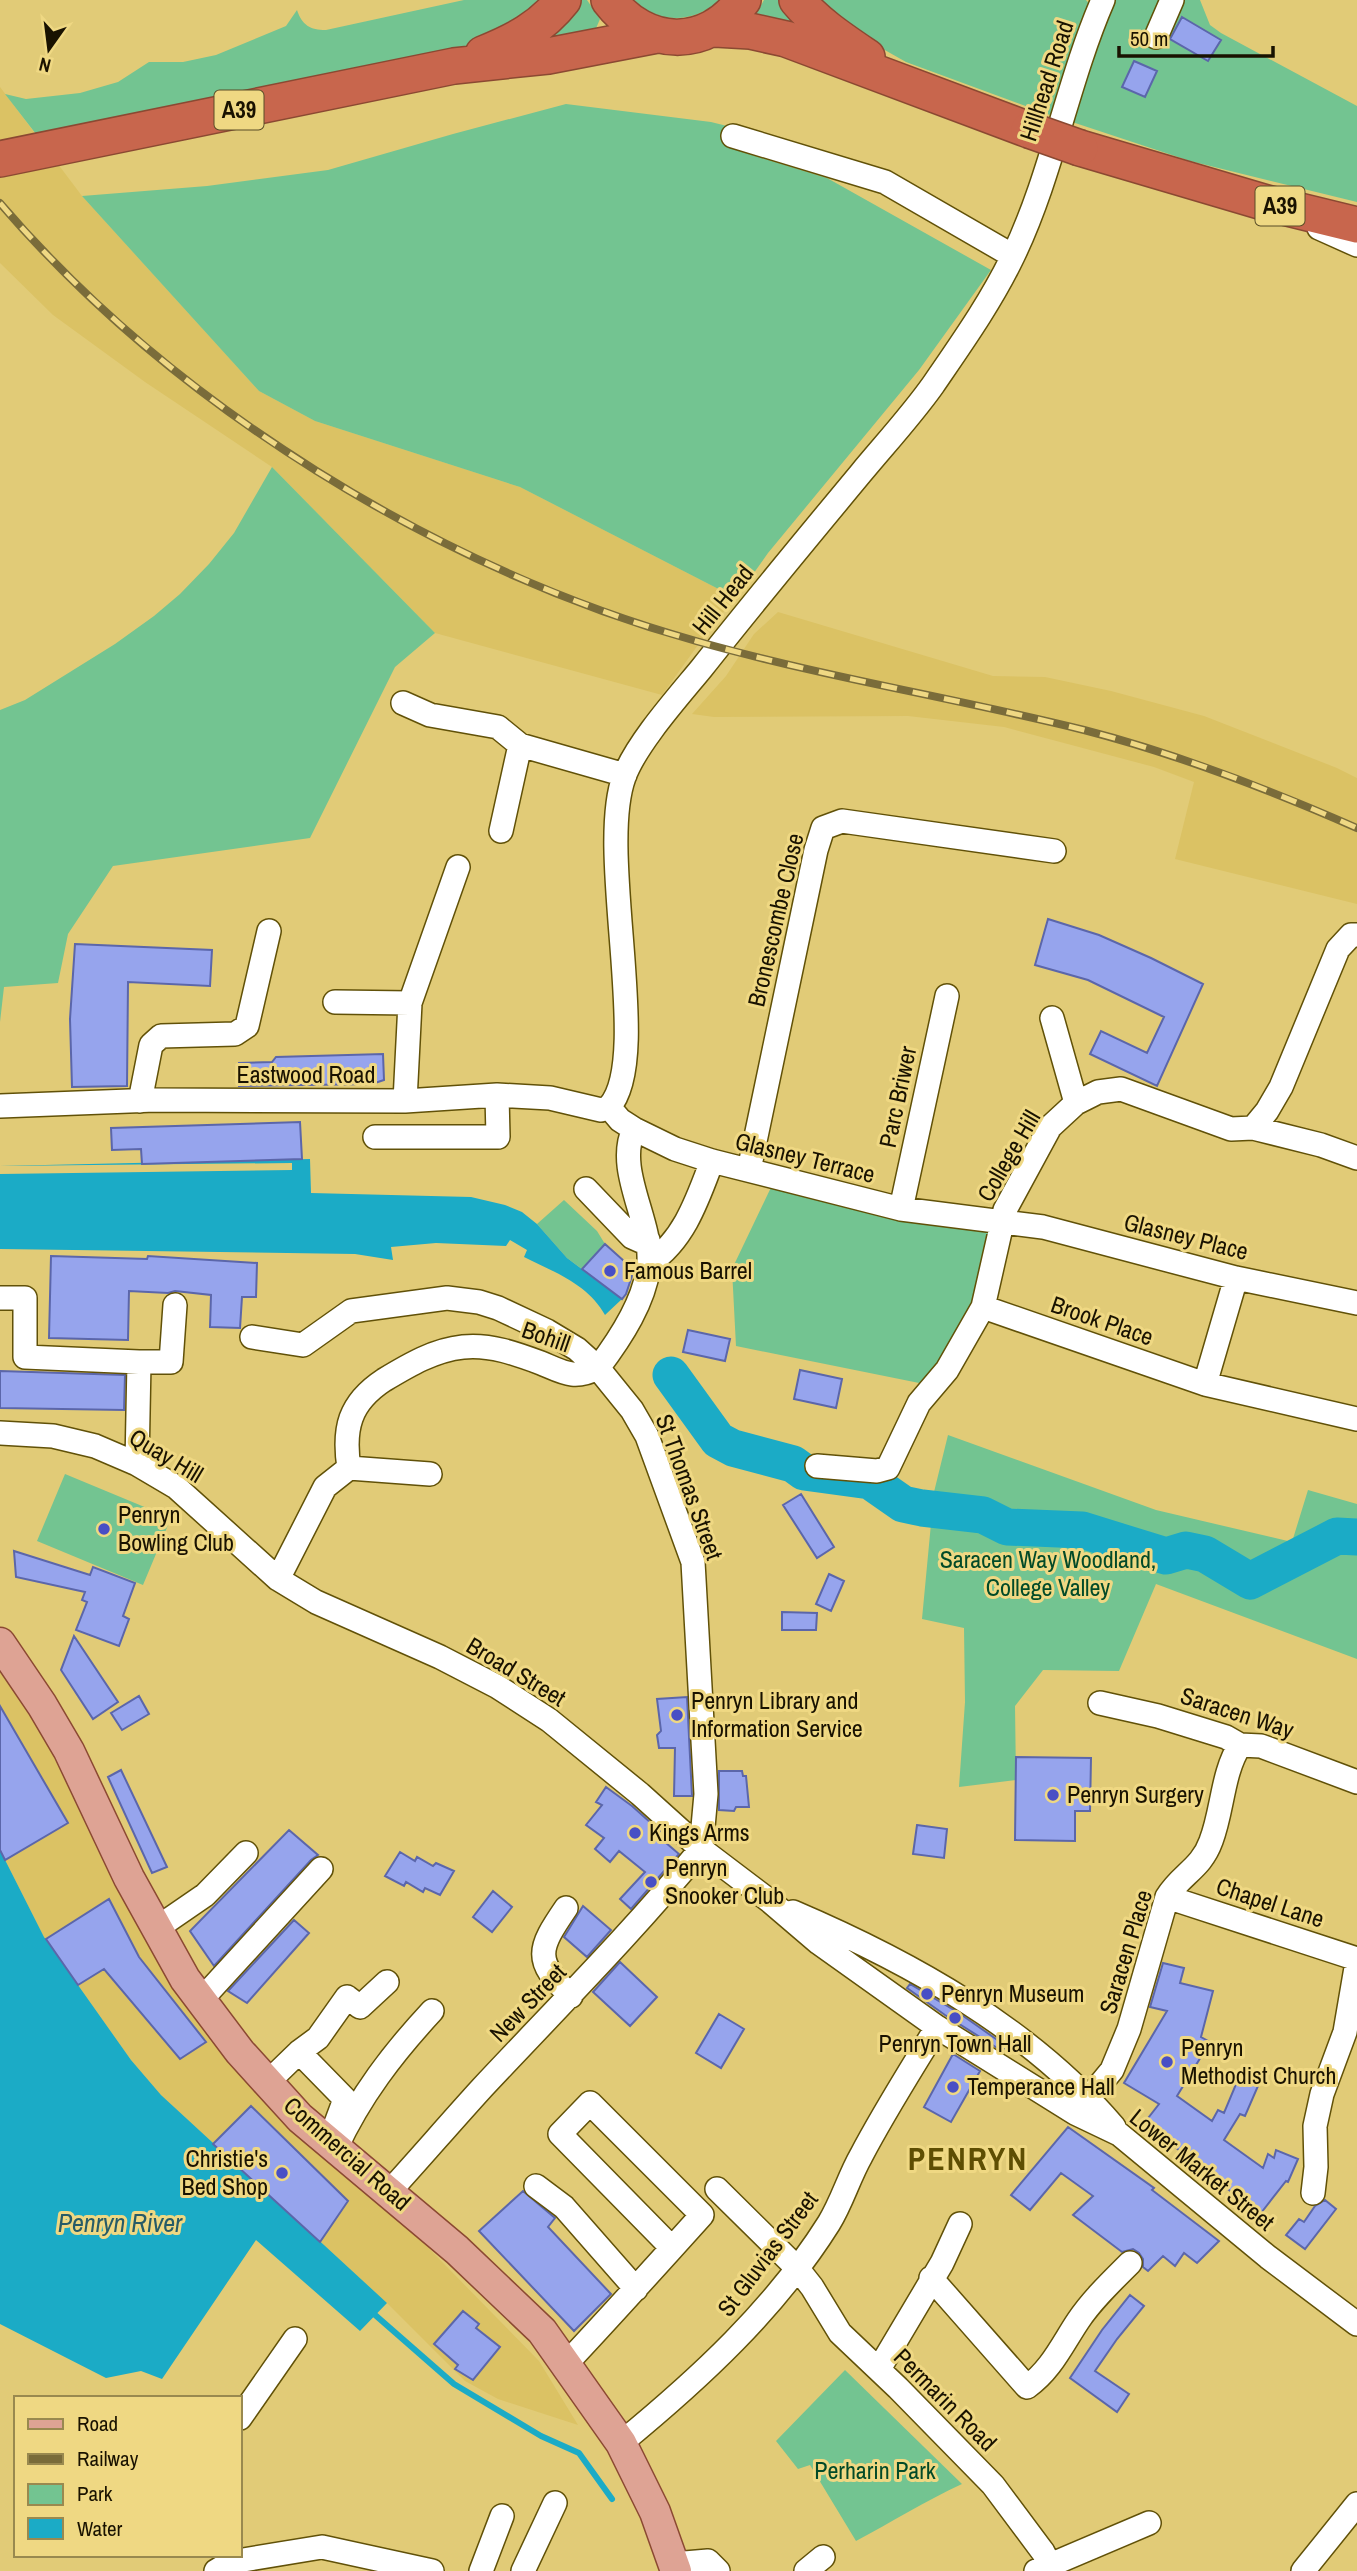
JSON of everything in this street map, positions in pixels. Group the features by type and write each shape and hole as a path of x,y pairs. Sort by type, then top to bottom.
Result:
{"highway":[{"name":"A39","path":"454,66 513,42 550,18 563,0"},
{"name":"A39","path":"609,0 619,14 637,27 657,35 677,37 715,29 750,31 786,39 1080,148 1263,202 1357,225"},
{"path":"715,29 735,12 743,0"},
{"name":"A39","path":"797,0 834,35 904,82"},
{"name":"A39","path":"12,157 454,66 548,56 657,35"}],"main road":[{"name":"Commercial Road","path":"0,1643 69,1751 128,1878 185,1979 240,2052 300,2118 457,2250 542,2331 621,2443 655,2512 675,2567"}],"street":[{"path":"1156,37 1172,0"},
{"name":"Hillhead Road","path":"1043,178 1096,4"},
{"path":"733,136 885,182 1013,256"},
{"name":"Hill Head","path":"610,1107 620,1089 626,1042 616,876 617,800 625,775 634,757 675,702 930,389 979,316 1013,256 1043,178"},
{"path":"1263,202 1357,246"},
{"path":"403,703 430,715 498,727 520,745 625,775"},
{"path":"501,831 520,745"},
{"name":"Bronescombe Close","path":"749,1170 816,850 823,828 842,821 1054,851"},
{"path":"405,1101 410,1003 458,867"},
{"path":"140,1101 151,1045 161,1037 235,1034 247,1026 269,931"},
{"path":"1253,1128 1268,1111 1281,1087 1338,949 1351,936 1357,936"},
{"name":"Parc Briwer","path":"901,1209 947,996"},
{"path":"335,1002 410,1003"},
{"path":"1052,1018 1076,1103"},
{"name":"College Hill","path":"817,1466 877,1471 888,1468 919,1403 947,1370 983,1307 1005,1210 1050,1127 1076,1103 1098,1092 1121,1089 1231,1129 1253,1128 1321,1145 1357,1158"},
{"path":"375,1137 498,1137 497,1095"},
{"name":"Eastwood Road","path":"0,1106 140,1101 405,1101 497,1095 551,1098 601,1110 610,1107"},
{"name":"Glasney Terrace","path":"610,1107 620,1120 634,1129 676,1149 712,1161 901,1209 1001,1221"},
{"path":"598,1368 634,1308 643,1286 648,1251 629,1156 629,1140 634,1129"},
{"path":"586,1189 632,1237 641,1241 648,1251 663,1254 681,1229 697,1199 712,1161"},
{"name":"Glasney Place","path":"1001,1221 1043,1227 1237,1278 1357,1303"},
{"path":"1205,1384 1237,1278"},
{"path":"0,1298 25,1298 25,1357 139,1362 171,1362 176,1305"},
{"name":"Bohill","path":"252,1337 303,1345 351,1311 447,1298 479,1302 498,1308 564,1340 598,1368 582,1374 565,1373 511,1352 480,1347 435,1353 411,1363 363,1397 349,1423 346,1447 349,1468"},
{"name":"Brook Place","path":"983,1307 1205,1384 1357,1419"},
{"path":"137,1464 139,1362"},
{"name":"St Thomas Street","path":"598,1368 632,1410 644,1430 693,1562 706,1794 701,1849"},
{"name":"Quay Hill","path":"0,1433 53,1436 95,1446 137,1464 176,1487 278,1579"},
{"path":"278,1579 325,1487 349,1468 430,1474"},
{"name":"Broad Street","path":"278,1579 316,1602 440,1657 498,1687 539,1713 640,1794 701,1849"},
{"name":"Saracen Way","path":"1100,1703 1158,1716 1226,1737 1240,1745 1261,1746 1357,1782"},
{"name":"Saracen Place","path":"1089,2098 1112,2070 1129,2029 1167,1897 1175,1884 1196,1868 1205,1855 1222,1805 1233,1757 1240,1745"},
{"name":"Lower Market Street","path":"701,1849 819,1942 937,2027 1075,2113 1119,2134 1268,2257 1357,2324"},
{"name":"New Street","path":"390,2192 482,2089 640,1922 701,1849"},
{"path":"157,1928 205,1895 246,1853"},
{"path":"201,2000 321,1870"},
{"name":"Chapel Lane","path":"1167,1897 1357,1961 1345,2032 1322,2094 1315,2126 1316,2175 1313,2193"},
{"path":"771,1902 826,1926 918,1974 981,2012 1089,2098 1119,2134"},
{"path":"566,1908 545,1942 543,1954 546,1968 552,1978 571,1997"},
{"path":"268,2082 318,2038 347,1997 360,2007 387,1982"},
{"path":"332,2145 398,2048 432,2011"},
{"name":"St Gluvias Street","path":"621,2443 670,2404 737,2340 797,2268 830,2222 875,2130 937,2027"},
{"path":"299,2052 345,2099 332,2145"},
{"path":"565,2365 636,2289 702,2215 590,2103 560,2134 672,2248"},
{"path":"536,2186 564,2207 636,2289"},
{"name":"Permarin Road","path":"717,2189 797,2268 840,2333 993,2485 1046,2569"},
{"path":"878,2369 942,2263 960,2224"},
{"path":"932,2278 1027,2387 1042,2376 1079,2320 1130,2263"},
{"path":"242,2415 295,2339"},
{"path":"523,2571 555,2503"},
{"path":"1303,2571 1357,2504"},
{"path":"481,2571 502,2516"},
{"path":"1046,2569 1149,2523"},
{"path":"216,2571 235,2558 322,2547 432,2571"},
{"path":"675,2567 708,2561 718,2571"}],"shaded area":[{"path":"0,87 82,196 259,391 315,421 520,487 736,598 716,620 662,695 435,633 272,467 145,382 53,315 0,263"},
{"path":"778,612 993,676 1045,677 1111,691 1204,716 1357,778 1357,904 1175,859 1194,782 1154,767 1004,727 908,716 714,717 692,714 726,676 754,634"},
{"path":"0,1670 45,1739 114,1885 181,1995 539,2361 578,2425 498,2399 465,2381 387,2303 161,2095 131,2060 44,1937 0,1850"}],"green space":[{"path":"464,0 553,0 448,59 46,147 5,94 26,99 80,93 118,82 149,62 183,62 216,55 286,26 297,10 307,26 326,30"},
{"path":"580,0 587,0 600,19 594,33 545,42"},
{"path":"634,0 720,0 699,13 677,18 654,14"},
{"path":"764,0 780,0 803,31 755,16"},
{"path":"820,0 1086,0 1097,13 1061,119 906,62 867,40"},
{"path":"1104,0 1200,0 1210,25 1221,33 1357,106 1357,202 1190,161 1063,119","holes":["1182,18 1220,40 1209,60 1170,39","1134,61 1156,71 1145,97 1122,87"]},
{"path":"566,104 711,122 743,130 739,151 827,178 991,270 919,370 768,553 736,598 520,487 315,421 259,391 82,196 207,186 328,170"},
{"path":"272,467 435,633 395,667 310,838 113,866 68,934 58,983 4,987 0,1022 0,710 25,700 115,644 180,594 234,533"},
{"path":"776,1177 1001,1221 983,1307 934,1386 736,1346 732,1269"},
{"path":"564,1200 597,1231 605,1244 582,1269 567,1258 537,1224"},
{"name":"Saracen Way Woodland, College Valley","path":"948,1435 1156,1510 1292,1542 1308,1490 1357,1504 1357,1659 1156,1584 1119,1671 1043,1670 1015,1706 1016,1780 959,1787 965,1702 964,1628 922,1619 934,1492"},
{"name":"Penryn Bowling Club","path":"65,1474 171,1518 143,1585 37,1541"},
{"name":"Perharin Park","path":"845,2370 962,2484 856,2541 810,2465 798,2469 776,2441"}],"water":[{"path":"310,1159 311,1193 471,1197 522,1212 537,1224 567,1258 622,1299 605,1315 598,1304 580,1287 524,1257 527,1250 510,1240 506,1246 436,1243 391,1247 393,1260 355,1254 0,1249 0,1166"},
{"name":"Penryn River","path":"0,1850 44,1937 131,2060 161,2095 387,2303 360,2331 256,2240 162,2379 141,2371 106,2378 0,2324"}],"pier":[{"path":"292,1163 292,1170 0,1174 0,1166"}],"building":[{"path":"1182,17 1221,40 1208,61 1170,39"},
{"path":"1134,61 1157,71 1145,97 1122,87"},
{"path":"1048,919 1099,935 1203,984 1157,1086 1090,1054 1101,1031 1147,1053 1164,1017 1088,980 1035,965"},
{"path":"75,944 212,950 210,986 128,982 127,1086 72,1087 70,1019"},
{"path":"383,1054 384,1080 372,1084 239,1086 239,1063 272,1062 276,1057"},
{"path":"300,1122 302,1159 142,1164 141,1149 112,1150 111,1128"},
{"name":"Famous Barrel","path":"605,1244 634,1270 622,1299 582,1269"},
{"path":"51,1256 147,1259 148,1256 257,1263 256,1297 242,1297 240,1328 210,1327 211,1295 175,1291 129,1291 128,1340 49,1338"},
{"path":"688,1330 730,1339 725,1361 683,1352"},
{"path":"800,1370 842,1379 836,1408 794,1399"},
{"path":"0,1371 125,1375 124,1410 0,1408"},
{"path":"801,1494 834,1547 817,1558 783,1505"},
{"path":"14,1551 90,1575 93,1567 135,1583 123,1616 129,1619 119,1646 76,1630 87,1602 82,1600 85,1592 16,1577"},
{"path":"829,1574 844,1581 831,1611 816,1604"},
{"path":"782,1612 817,1613 816,1630 782,1630"},
{"path":"74,1636 118,1702 93,1719 61,1670"},
{"path":"139,1696 149,1714 122,1730 111,1713"},
{"name":"Penryn Library and Information Service","path":"687,1697 692,1796 674,1796 675,1748 659,1748 657,1735 661,1731 657,1699"},
{"path":"0,1706 68,1823 5,1860 0,1850"},
{"name":"Penryn Surgery","path":"1016,1757 1091,1758 1090,1811 1075,1811 1075,1841 1015,1840"},
{"path":"121,1770 167,1867 152,1873 108,1777"},
{"path":"719,1771 742,1771 743,1776 746,1776 749,1807 736,1807 734,1811 719,1810"},
{"path":"606,1787 661,1832 658,1836 679,1854 631,1909 620,1899 645,1872 619,1851 610,1862 595,1849 604,1838 586,1825 602,1805 596,1802"},
{"path":"917,1825 947,1829 944,1858 913,1854"},
{"path":"289,1830 318,1855 214,1966 190,1931"},
{"path":"400,1852 415,1861 417,1857 433,1866 436,1863 454,1871 440,1895 425,1888 423,1892 406,1882 404,1886 385,1876"},
{"path":"493,1891 512,1907 492,1932 473,1917"},
{"path":"109,1899 139,1957 206,2042 180,2059 104,1969 78,1985 46,1939"},
{"path":"583,1906 611,1930 587,1957 564,1937"},
{"path":"294,1920 309,1933 247,2003 228,1991"},
{"path":"620,1962 657,1997 630,2026 593,1992"},
{"path":"1163,1963 1184,1968 1180,1983 1213,1991 1201,2037 1210,2042 1177,2096 1212,2121 1218,2110 1224,2113 1239,2077 1258,2086 1245,2116 1240,2114 1224,2140 1263,2168 1268,2154 1274,2158 1276,2150 1298,2159 1288,2182 1286,2181 1261,2213 1215,2180 1145,2122 1159,2104 1124,2083 1167,2011 1150,2007"},
{"path":"910,1984 959,2013 1006,2046 1002,2051 945,2015 907,1988"},
{"path":"719,2014 744,2029 721,2068 696,2053"},
{"name":"Temperance Hall","path":"953,2054 980,2071 951,2122 924,2107"},
{"name":"Christie's Bed Shop","path":"251,2106 348,2201 320,2242 213,2144"},
{"path":"1068,2127 1154,2188 1152,2190 1219,2241 1197,2263 1184,2253 1175,2266 1163,2256 1148,2271 1143,2267 1143,2259 1139,2253 1133,2249 1122,2252 1073,2215 1093,2196 1061,2173 1030,2210 1011,2195"},
{"path":"523,2191 555,2218 548,2227 611,2294 574,2331 479,2231"},
{"path":"1325,2200 1336,2209 1305,2249 1286,2235 1299,2219 1304,2222 1315,2206"},
{"path":"1130,2295 1144,2306 1095,2371 1129,2394 1117,2412 1070,2378 1102,2330"},
{"path":"463,2311 479,2324 476,2328 500,2347 473,2380 455,2369 458,2365 434,2344"}],"waterway":[{"path":"671,1375 718,1440 733,1448 793,1464 804,1472 870,1481 903,1504 983,1515 1007,1527 1082,1530 1166,1556 1186,1550 1205,1554 1250,1581 1337,1536 1357,1537"},
{"path":"374,2314 454,2384 541,2436 579,2453 612,2499"}],"railway":[{"path":"0,203 69,277 146,347 229,412 317,471 409,524 503,571 599,610 696,641 792,666 1036,718 1154,750 1256,786 1357,828"}],"place":[{"name":"Famous Barrel","path":"610,1271"},
{"name":"Penryn Bowling Club","path":"104,1529"},
{"name":"Penryn Library and Information Service","path":"677,1715"},
{"name":"Penryn Surgery","path":"1053,1795"},
{"name":"Kings Arms","path":"635,1833"},
{"name":"Penryn Snooker Club","path":"651,1882"},
{"name":"Penryn Museum","path":"927,1994"},
{"name":"Penryn Town Hall","path":"955,2018"},
{"name":"Penryn Methodist Church","path":"1167,2062"},
{"name":"Temperance Hall","path":"953,2087"},
{"name":"Christie's Bed Shop","path":"282,2173"}],"district":[{"name":"PENRYN","path":"968,2159"}]}
